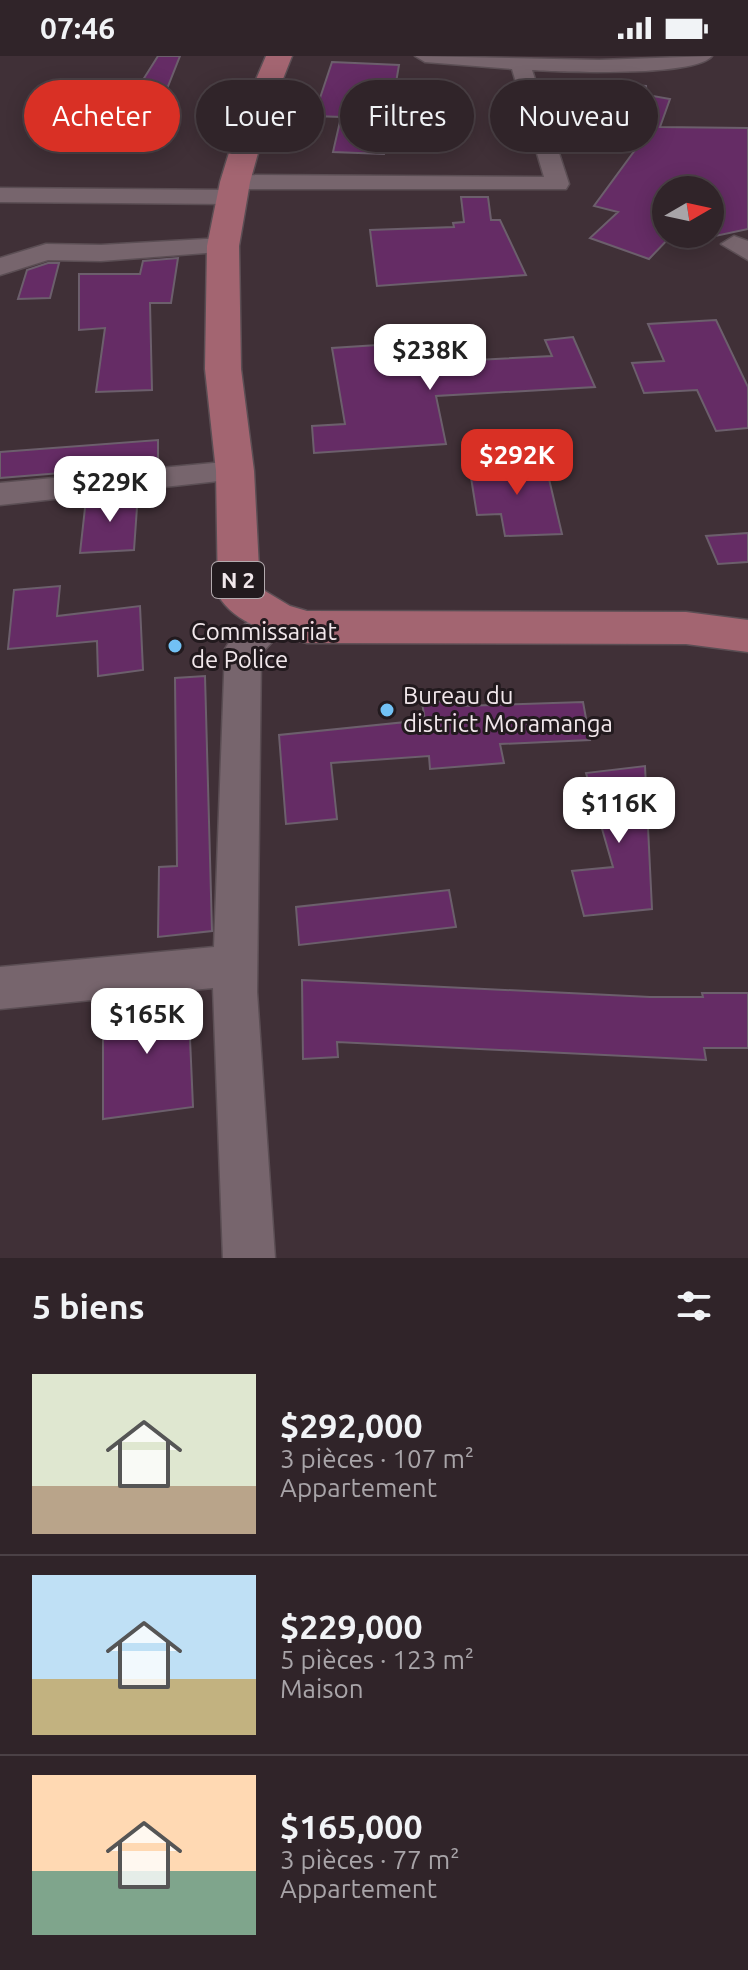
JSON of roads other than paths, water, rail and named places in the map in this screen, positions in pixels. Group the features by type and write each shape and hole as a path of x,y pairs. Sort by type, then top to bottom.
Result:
{"main road":[{"name":"N 2","path":"279,56 254,117 232,189 223,246 223,369 235,471 239,595 276,618 307,627 686,628 748,636"}],"street":[{"path":"425,56 526,62 665,64 702,56"},
{"path":"0,195 557,184 554,166 521,71 526,62"},
{"path":"0,267 46,252 101,253 223,246"},
{"path":"0,494 235,471"},
{"path":"249,1258 235,992 243,649 276,618"},
{"path":"0,988 238,965"}],"place":[{"name":"Commissariat de Police","path":"175,646"},
{"name":"Bureau du district Moramanga","path":"387,710"}]}
